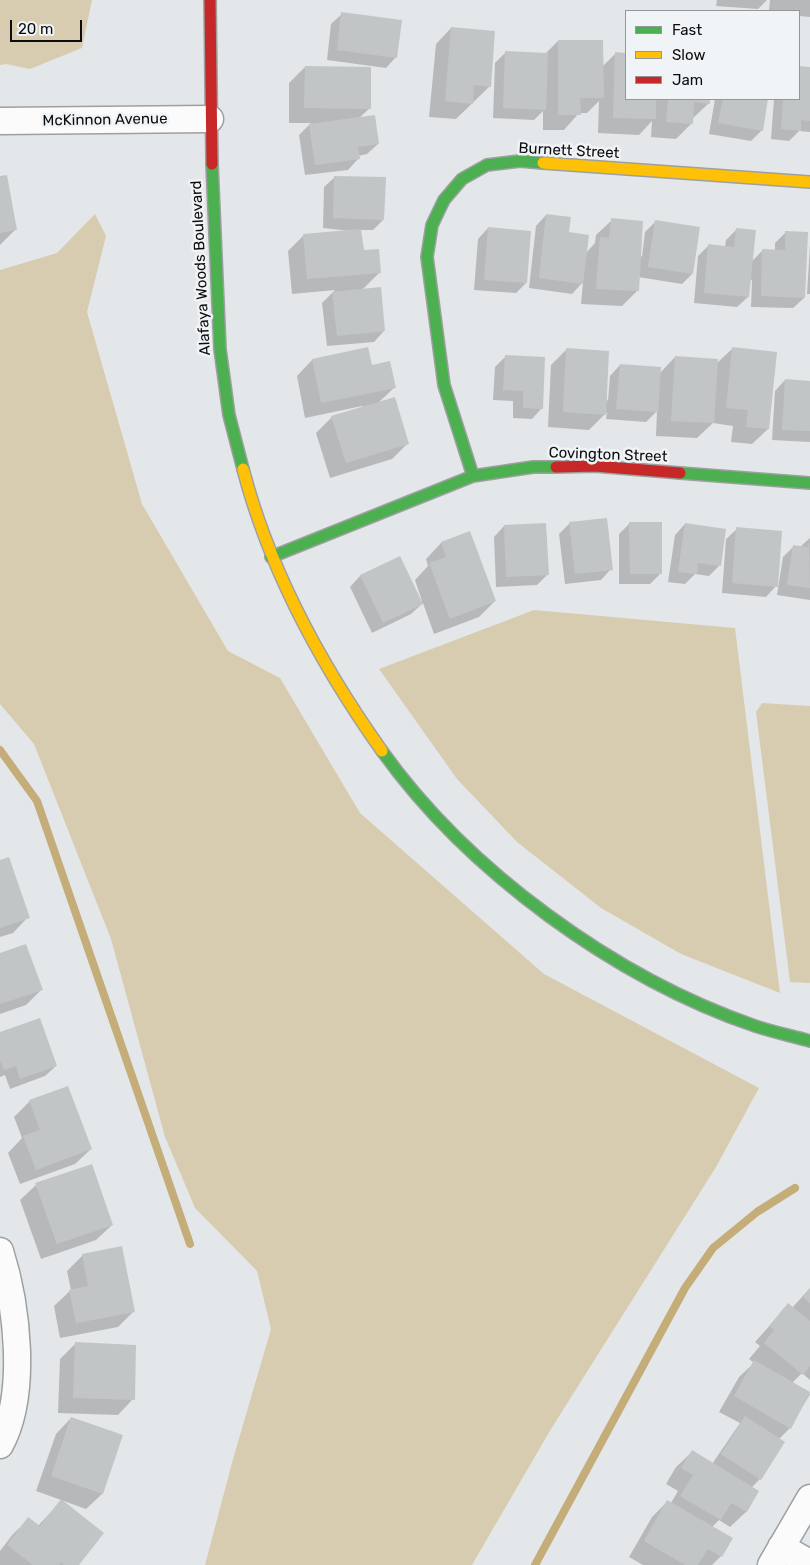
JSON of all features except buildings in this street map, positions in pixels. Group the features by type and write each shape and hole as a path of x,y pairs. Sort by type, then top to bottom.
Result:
{"street":[{"name":"Alafaya Woods Boulevard","path":"210,0 210,119 218,347 229,415 243,468 271,557 307,637 352,711 417,796 484,863 561,924 646,977 749,1024 810,1041"},
{"name":"McKinnon Avenue","path":"0,121 210,119"},
{"name":"Burnett Street","path":"473,476 444,385 427,258 432,224 444,200 462,179 487,165 520,161 810,182"},
{"name":"Covington Street","path":"271,557 473,476 533,467 596,466 810,483"},
{"path":"0,1251 6,1268 17,1337 16,1386 5,1436 0,1445"},
{"path":"810,1498 776,1556 810,1563"}],"shaded area":[{"path":"0,0 92,0 82,48 30,69 6,64 0,65"},
{"path":"95,214 106,236 87,312 142,504 228,651 280,678 360,813 544,974 759,1088 716,1167 551,1429 472,1565 205,1565 233,1459 271,1329 257,1271 195,1208 165,1137 111,939 34,744 0,704 0,270 57,253"},
{"path":"534,610 735,628 780,993 681,954 601,908 517,842 457,779 379,669"},
{"path":"762,703 810,706 810,983 790,982 756,712"}],"waterway":[{"path":"0,750 37,801 190,1244"},
{"path":"535,1565 685,1288 713,1248 757,1212 795,1188"}],"traffic: fast":[{"path":"473,476 444,385 427,257 432,225 444,200 462,179 487,165 520,161 543,163"},
{"path":"212,164 220,349 229,415 243,469"},
{"path":"271,557 473,476 533,467 556,467"},
{"path":"680,473 810,483"},
{"path":"382,751 417,795 457,838 501,878 548,916 598,950 650,980 702,1005 755,1026 810,1041"}],"traffic: slow":[{"path":"543,163 810,182"},
{"path":"243,469 254,507 268,544 300,616 338,685 382,751"}],"traffic: jam":[{"path":"210,0 212,164"},
{"path":"556,467 595,466 680,473"}]}
